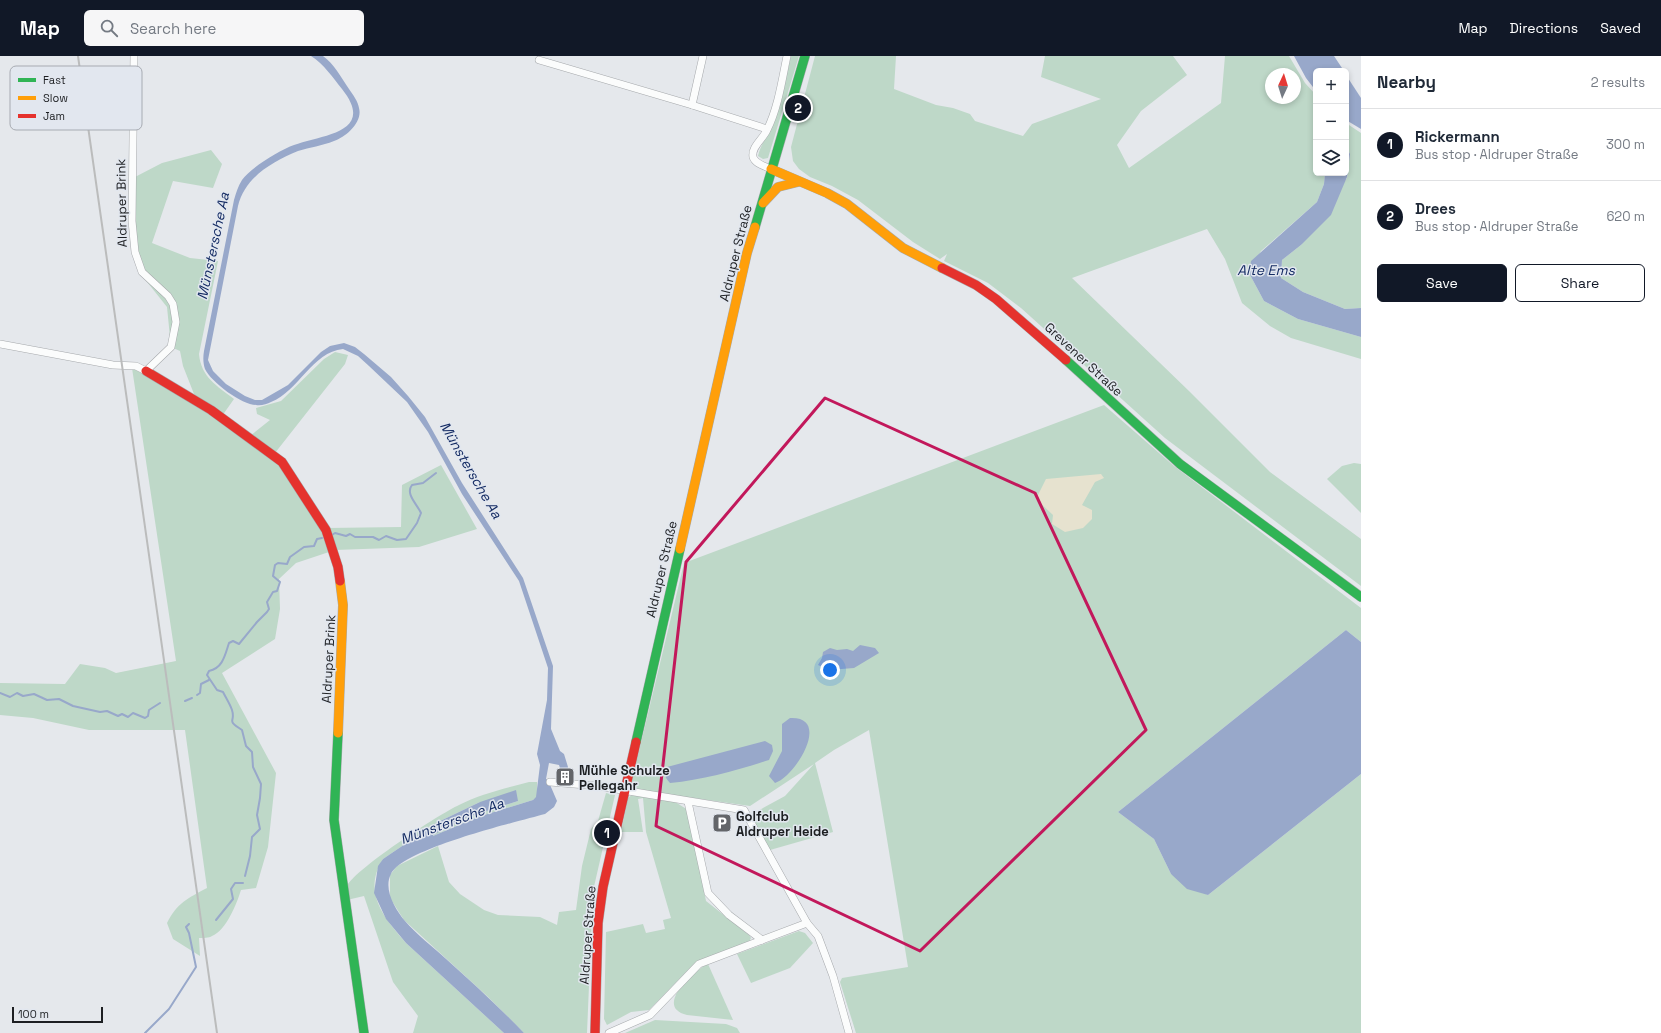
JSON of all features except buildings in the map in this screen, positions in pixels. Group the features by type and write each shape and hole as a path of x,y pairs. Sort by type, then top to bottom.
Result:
{"street":[{"name":"Aldruper Brink","path":"134,56 134,66"},
{"path":"692,105 703,56"},
{"path":"771,169 756,162 753,156 755,147 767,129 777,101 787,56"},
{"name":"Aldruper Straße","path":"595,1033 600,906 624,790 747,253 805,56"},
{"path":"539,60 692,105 767,129"},
{"name":"Aldruper Brink","path":"133,130 132,221 135,252 142,272 168,296 173,304 176,322 171,347 146,371"},
{"name":"Grevener Straße","path":"771,169 847,204 903,248 976,285 996,299 1033,330 1180,464 1361,597"},
{"path":"760,207 776,186 782,183 800,182"},
{"name":"Aldruper Brink","path":"0,344 113,365 136,366 146,371 211,410 282,462 326,530 338,567 343,605 334,820 364,1033"},
{"path":"550,782 624,790 688,802 744,810 807,923 818,936 833,976 849,1033"},
{"path":"688,802 708,893 729,915 762,940"},
{"path":"609,1033 650,1015 699,964 807,923"}],"highlighted area":[{"path":"825,398 1035,493 1146,730 920,951 656,826 686,562"}],"green space":[{"path":"791,56 799,56 768,158 763,159 758,156 775,120"},
{"path":"815,56 896,56 894,89 936,105 953,108 970,114 975,121 1023,136 1032,124 1101,99 1041,77 1045,56 1173,56 1187,75 1141,111 1117,145 1129,168 1221,103 1225,56 1289,56 1296,68 1265,68 1265,104 1301,104 1301,76 1313,92 1313,176 1325,176 1324,184 1317,202 1261,251 1249,273 1264,301 1298,319 1361,337 1361,359 1291,338 1270,326 1242,303 1225,259 1207,229 1072,278 1270,472 1361,539 1361,586 1165,438 1021,308 988,283 944,261 947,254 940,259 913,242 858,200 832,186 810,177 799,169 793,161 791,147"},
{"path":"1349,125 1361,133 1361,308 1345,309 1303,292 1281,278 1282,260 1301,245 1347,176 1349,176"},
{"path":"211,150 222,164 213,188 173,181 152,243 190,258 218,261 199,354 200,362 206,375 234,399 222,416 194,394 183,366 180,351 171,347 167,307 140,273 135,252 135,177 162,163"},
{"path":"335,352 348,355 345,364 275,453 250,436 270,420 257,414 256,408 281,401 324,359"},
{"path":"132,368 141,369 209,411 281,462 327,528 401,527 402,485 441,465 477,529 419,547 335,550 296,563 279,579 280,609 275,639 222,673 276,773 268,847 256,888 241,890 234,909 222,929 211,937 199,938 200,956 173,939 167,923 179,906 207,888 185,730 89,730 33,718 0,715 0,683 65,684 80,664 105,668 116,673 176,661"},
{"path":"1104,405 1174,466 1361,608 1361,642 1346,630 1118,812 1154,839 1171,874 1208,895 1361,774 1361,1033 856,1033 840,982 842,978 908,967 869,730 815,763 833,832 770,850 753,821 754,813 785,796 814,764 750,806 630,789 684,563"},
{"path":"1354,463 1361,464 1361,513 1327,479 1342,466"},
{"path":"529,782 537,782 537,797 533,800 478,817 433,836 432,835 465,818 518,801 480,802 436,823 383,859 377,871 375,893 378,904 390,924 406,943 504,1033 413,1033 418,1016 393,982 364,896 347,900 346,888 351,880 363,869 397,844 449,810 484,794"},
{"path":"606,793 615,795 593,891 587,1033 524,1033 487,996 404,920 390,898 390,875 397,866 438,846 449,882 460,894 484,910 498,915 540,917 557,925 559,912 576,910 582,866 591,829 598,821"},
{"path":"633,794 672,800 688,810 706,901 751,938 749,942 700,960 689,969 649,1010 631,1012 607,1025 604,1019 606,932 643,924 646,933 665,929 663,920 671,918 646,832 643,798 638,799 643,832 621,832 628,798"},
{"path":"799,931 805,933 813,943 790,968 751,983 737,954"},
{"path":"708,964 733,1020 687,1015 678,1011 674,1004 675,997 686,981 694,973"},
{"path":"655,1020 726,1024 737,1028 740,1033 625,1033"}],"sand":[{"path":"1101,474 1104,478 1095,482 1082,505 1092,510 1092,519 1083,528 1065,532 1052,524 1053,515 1036,499 1046,479"}],"water":[{"name":"Münstersche Aa","path":"311,56 323,56 334,67 356,100 360,113 356,124 344,136 330,143 298,151 279,160 261,172 247,187 238,206 208,360 213,371 226,384 245,396 255,400 262,400 288,385 321,352 330,346 344,343 355,347 391,377 425,417 462,483 523,578 553,666 551,729 560,751 564,754 568,767 567,772 561,771 559,765 549,763 546,779 548,780 557,801 554,807 545,814 487,830 437,846 416,855 400,865 391,874 388,886 394,905 409,926 455,967 524,1033 504,1033 406,943 386,919 374,893 378,866 383,859 436,823 480,802 516,790 518,801 465,818 433,836 478,817 533,800 536,797 540,765 537,754 547,700 548,668 519,581 462,494 428,432 407,402 358,356 343,349 332,352 314,364 290,390 281,397 264,405 250,404 235,397 220,386 208,374 204,367 204,351 234,200 241,182 252,170 281,151 294,145 341,130 349,123 353,115 351,104 342,89 324,67"},
{"path":"1294,56 1334,56 1342,68 1313,68 1313,87"},
{"path":"1349,80 1361,98 1361,129 1349,122"},
{"name":"Alte Ems","path":"1325,176 1347,176 1331,215 1301,245 1282,260 1281,278 1303,292 1345,309 1361,308 1361,337 1298,319 1264,301 1249,273 1251,261 1317,202 1324,184"},
{"path":"1346,630 1361,642 1361,774 1208,895 1187,889 1171,874 1154,839 1118,812"},
{"path":"860,645 875,648 879,653 854,668 829,670 818,665 822,658 823,652 830,648 837,650 847,649 853,651"},
{"path":"790,718 802,720 808,726 809,736 806,747 800,759 792,770 775,783 769,776 782,751 782,724"},
{"path":"765,741 772,745 773,751 769,760 733,771 695,780 670,783 666,777 665,771 667,767"}],"waterway":[{"path":"332,535 335,533 346,536 350,534 355,537 373,537 379,540 386,536 397,540 406,539 417,523 421,513 412,499 410,488 412,485 423,483 436,473"},
{"path":"245,876 250,856 252,837 260,829 257,815 261,784 253,767 252,752 246,746 242,730 232,722 233,714 229,703 223,692 217,690 207,675 209,671 217,667 223,660 229,643 233,641 239,644 269,609 267,602 273,592 277,591 280,582 273,576 275,565 278,563 287,564 290,557 304,547 314,546 317,539 322,538"},
{"path":"197,695 200,693 201,684 209,680"},
{"path":"0,693 10,697 17,693 23,696 34,694 47,700 59,699 73,706 100,712 107,711 118,716 122,714 128,717 133,713 145,718 148,716 149,710 160,703"},
{"path":"185,701 192,698"},
{"path":"216,920 233,899 231,889 235,883 243,883"},
{"path":"145,1033 169,1009 196,967 189,933 186,927 189,924"}],"railway":[{"path":"78,56 79,66"},
{"path":"89,130 217,1033"}],"traffic: fast":[{"path":"755,227 805,56"},
{"path":"1066,360 1180,464 1361,597"},
{"path":"636,742 680,549"},
{"path":"338,733 334,820 364,1033"}],"traffic: slow":[{"path":"771,169 827,193 847,204 903,248 942,268"},
{"path":"763,203 778,187 798,182"},
{"path":"680,549 747,253 755,227"},
{"path":"338,733 343,605 340,581"}],"traffic: jam":[{"path":"942,268 976,285 996,299 1066,360"},
{"path":"146,371 211,410 282,462 326,530 338,567 340,581"},
{"path":"595,1033 598,923 603,887 636,742"}],"place":[{"name":"Drees","path":"798,108"},
{"name":"Mühle Schulze Pellegahr","path":"565,777"},
{"name":"Golfclub Aldruper Heide","path":"722,823"},
{"name":"Rickermann","path":"607,833"}]}
